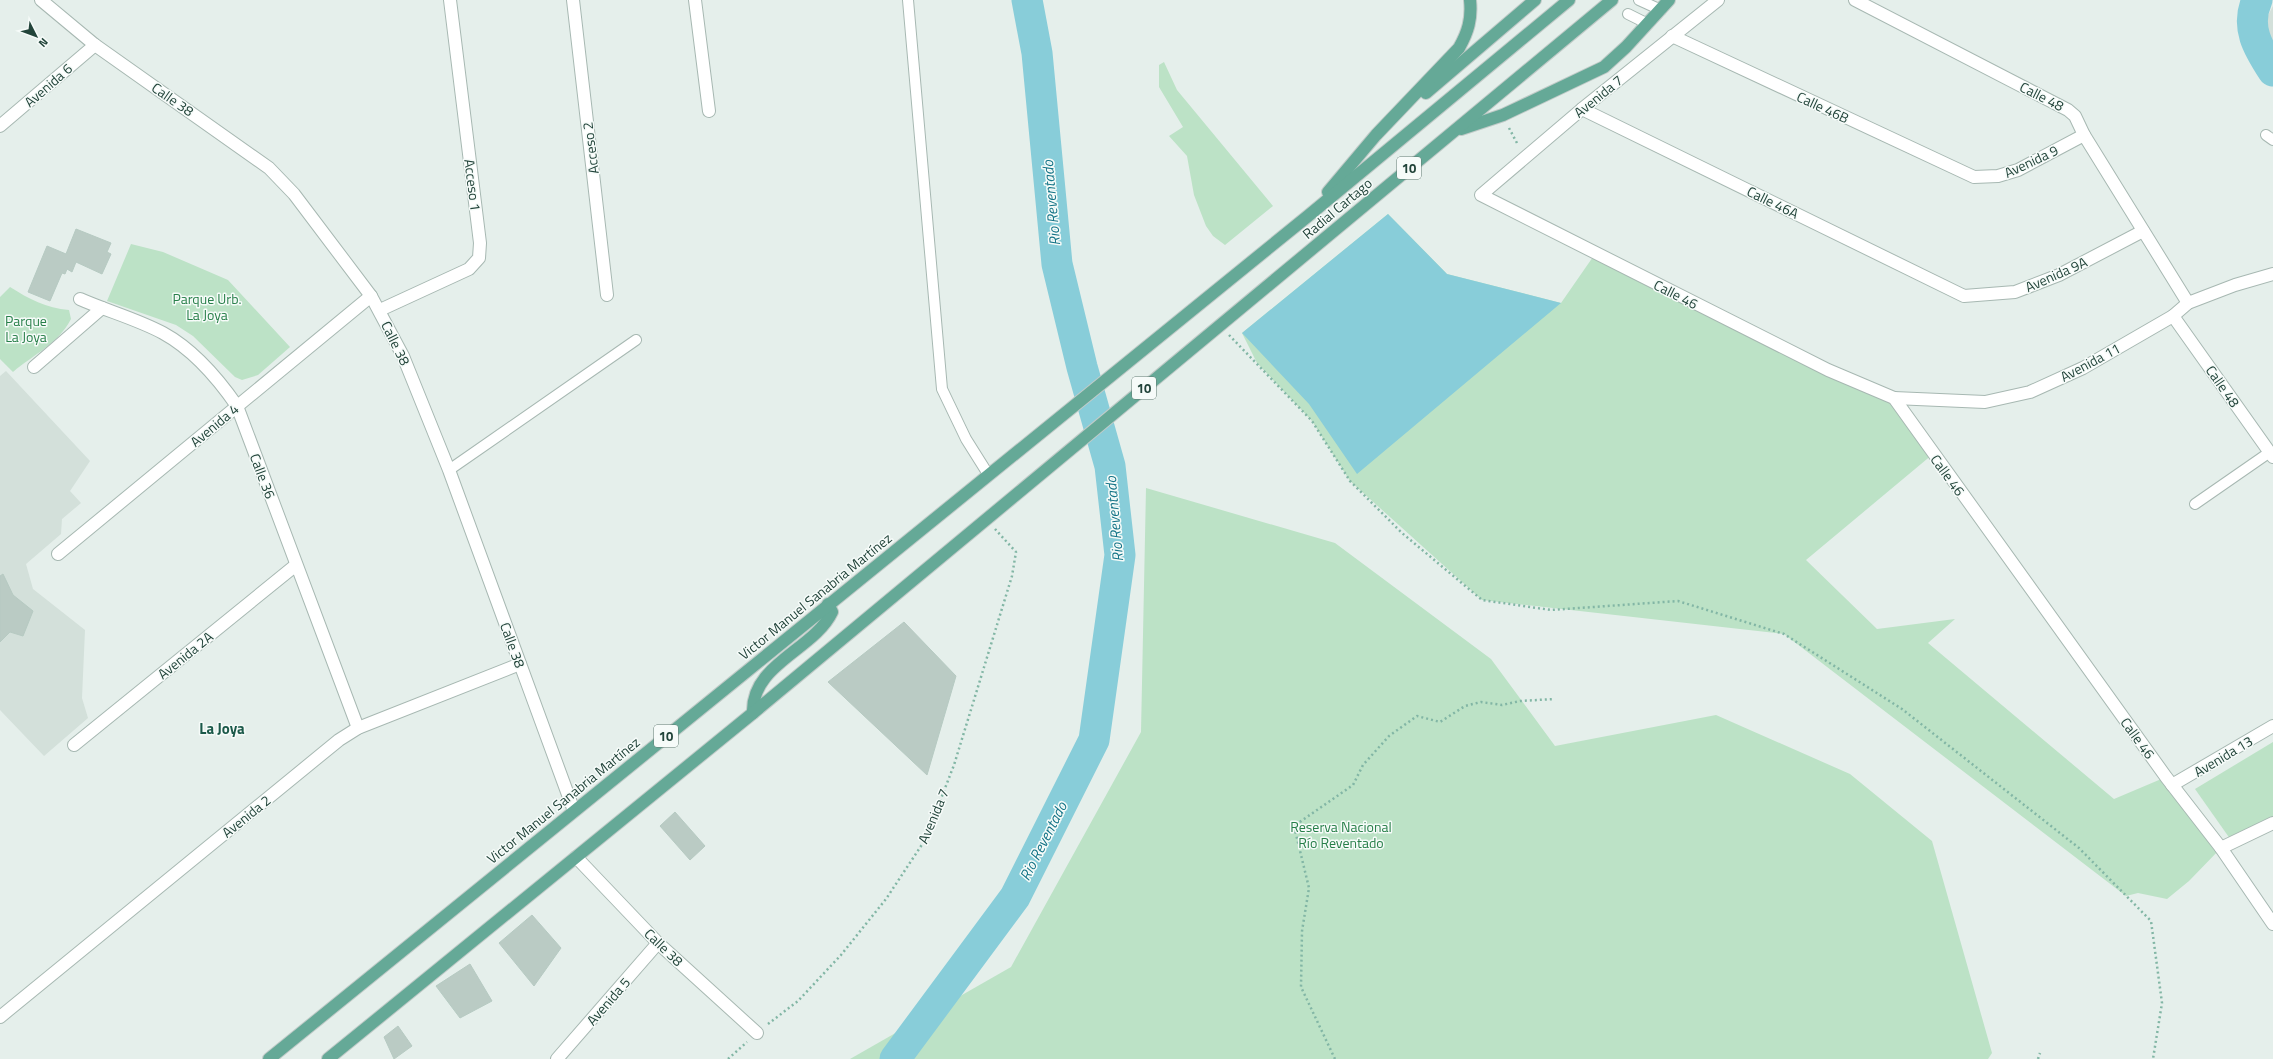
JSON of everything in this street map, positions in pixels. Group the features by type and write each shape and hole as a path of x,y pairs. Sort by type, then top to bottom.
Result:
{"main road":[{"path":"1308,216 1376,135 1459,48 1468,34 1470,21 1470,0"},
{"path":"1376,135 1535,0"},
{"name":"Radial Cartago","path":"1062,414 1308,216 1569,0"},
{"name":"Radial Cartago","path":"986,519 1612,0"},
{"path":"1454,131 1503,115 1604,67 1648,24 1669,0"},
{"name":"Victor Manuel Sanabria Martínez","path":"269,1059 1062,414"},
{"name":"10","path":"328,1059 754,713 986,519"},
{"path":"754,713 753,699 758,686 774,667 826,624 832,612 828,604"}],"street":[{"name":"Calle 38","path":"41,0 95,45 269,168 294,194 371,296 380,310 403,356 449,470 574,812"},
{"name":"Acceso 1","path":"380,310 469,269 479,258 480,243 450,0"},
{"name":"Acceso 2","path":"573,0 607,295"},
{"path":"695,0 709,111"},
{"name":"Avenida 7","path":"1481,195 1582,109 1718,0"},
{"name":"Calle 48","path":"1855,0 2068,110 2075,116 2084,135 2188,303"},
{"name":"Calle 46B","path":"1672,36 1974,177"},
{"name":"Avenida 6","path":"0,126 95,45"},
{"name":"Calle 46A","path":"1582,109 1964,296"},
{"name":"Avenida 9","path":"1974,177 1998,176 2018,170 2084,135"},
{"name":"Calle 46","path":"1481,195 1828,370 1894,398 2172,786 2221,848 2273,924"},
{"name":"Avenida 9A","path":"1964,296 2014,292 2059,274 2143,231"},
{"name":"Avenida 11","path":"1894,398 1985,402 2030,392 2083,368 2173,316 2188,303 2235,285 2273,274"},
{"name":"Avenida 4","path":"58,554 371,296"},
{"name":"Calle 36","path":"80,299 147,325 178,343 201,361 224,387 237,406 358,728"},
{"path":"34,367 102,308"},
{"name":"Calle 48","path":"2173,316 2271,454"},
{"name":"Avenida 2A","path":"74,745 296,565"},
{"name":"Avenida 2","path":"0,1017 333,745 358,728 520,664"},
{"name":"Avenida 13","path":"2172,786 2273,726"},
{"path":"2221,848 2273,823"},
{"name":"Calle 38","path":"576,857 658,943 756,1033"},
{"name":"Avenida 5","path":"557,1059 658,943"}],"lane":[{"path":"908,0 942,389 966,439 988,474"},
{"path":"1639,0 1661,10"},
{"path":"1628,14 1648,24"},
{"path":"449,470 636,340"},
{"path":"2195,504 2271,454"}],"path":[{"path":"1503,115 1524,158"},
{"path":"1220,325 1312,421 1350,481 1402,533 1482,600 1551,610 1678,601 1784,634 1902,709 2036,814 2079,848 2151,921 2162,1003 2153,1059"},
{"name":"Avenida 7","path":"728,1059 756,1033 798,1000 841,955 886,899 925,840 954,765 1012,576 1016,552 986,519"},
{"path":"1335,1059 1301,987 1302,931 1309,888 1294,826 1353,785 1363,765 1389,736 1417,716 1440,722 1464,706 1481,702 1502,705 1520,701 1554,699"},
{"path":"2038,1059 2040,1053"}],"shaded area":[{"path":"2273,6 2273,57 2267,48 2265,21"},
{"path":"6,371 90,461 70,491 81,503 62,519 61,534 26,564 33,589 85,630 82,698 88,718 44,756 0,710 0,376"}],"green space":[{"path":"1164,62 1177,90 1273,206 1225,245 1213,236 1206,226 1194,195 1187,156 1169,136 1183,127 1159,87 1159,65"},
{"path":"1388,214 1447,274 1561,303 1595,254 1894,398 1933,454 1806,560 1877,629 1955,619 1928,643 2114,799 2166,777 2221,848 2189,881 2167,899 2138,893 2126,896 1784,634 1482,600 1350,481 1312,421 1257,363 1242,333"},
{"name":"Parque Urb. La Joya","path":"131,244 163,252 228,280 290,347 258,375 242,380 235,377 193,336 176,325 107,301"},
{"name":"Parque La Joya","path":"10,287 38,302 69,310 71,319 53,342 13,372 0,359 0,297"},
{"name":"Reserva Nacional Río Reventado","path":"1146,488 1335,543 1491,659 1555,746 1716,715 1850,774 1932,841 1992,1053 1988,1059 850,1059 1011,967 1141,732"},
{"path":"2273,742 2273,820 2233,843 2195,789"}],"water":[{"path":"1388,214 1447,274 1561,303 1357,474 1309,404 1242,333"}],"building":[{"path":"76,229 111,243 107,252 111,254 102,274 76,262 72,272 67,269 65,274 62,273 50,301 28,292 47,246 66,254"},
{"path":"3,574 13,595 33,611 23,636 10,632 0,642 0,576"},
{"path":"904,622 956,676 927,775 828,682"},
{"path":"675,812 705,846 690,860 660,826"},
{"path":"532,915 561,948 534,986 499,943"},
{"path":"470,964 492,1001 460,1018 436,986"},
{"path":"398,1026 412,1046 394,1059 384,1037"}],"waterway":[{"name":"Rio Reventado","path":"895,1059 1015,897 1094,740 1120,555 1110,466 1082,367 1057,264 1037,53 1027,0"},
{"path":"2257,0 2252,19 2255,37 2262,54 2273,71"}],"district":[{"name":"La Joya","path":"222,728"}]}
